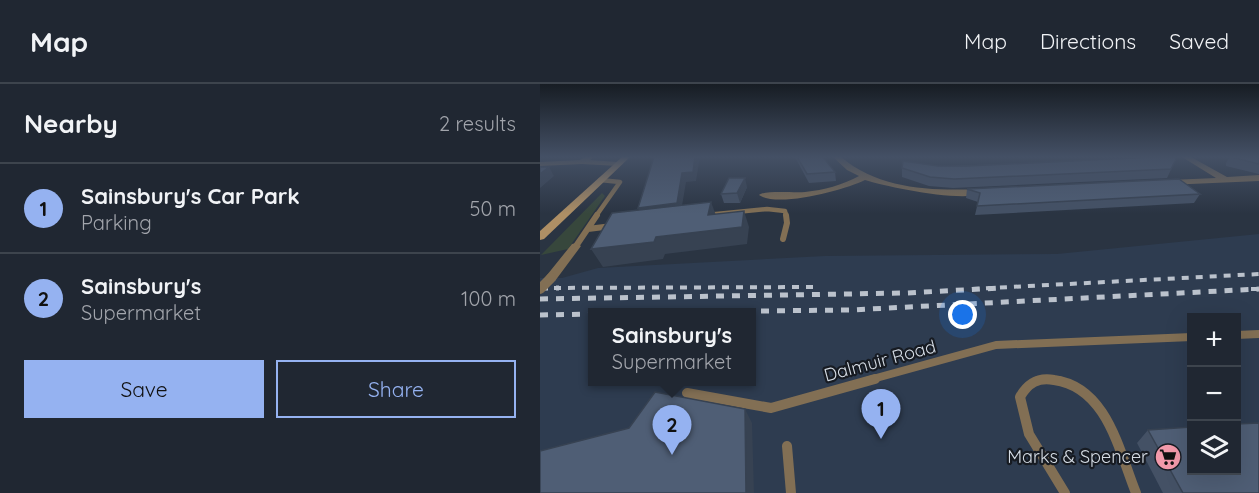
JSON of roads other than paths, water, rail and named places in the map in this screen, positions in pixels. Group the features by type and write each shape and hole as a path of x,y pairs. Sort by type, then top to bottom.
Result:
{"street":[{"path":"540,237 604,176"},
{"path":"866,176 916,190 993,192"},
{"path":"763,195 781,197 805,195 855,182 866,176"},
{"path":"1219,176 1227,181"},
{"path":"1157,184 1259,178"},
{"path":"540,289 576,246"}],"lane":[{"path":"576,246 620,182 600,180"},
{"path":"699,215 767,209 785,211 787,223 783,239"},
{"path":"588,230 621,225"},
{"path":"1241,335 1259,334"},
{"name":"Dalmuir Road","path":"687,393 771,408 996,345 1187,337"},
{"path":"1065,493 1029,434 1020,396 1024,388 1036,379 1058,378 1081,387 1095,400 1136,493"},
{"path":"787,446 791,493"}],"railway":[{"path":"972,289 1259,274"},
{"path":"559,288 540,288 813,287"},
{"path":"540,299 906,293 1000,288"},
{"path":"756,311 850,310 1259,289 1251,289"},
{"path":"540,315 588,314"}],"place":[{"name":"Sainsbury's Car Park","path":"881,439"},
{"name":"Sainsbury's","path":"672,455"},
{"name":"Marks & Spencer","path":"1168,457"}]}
